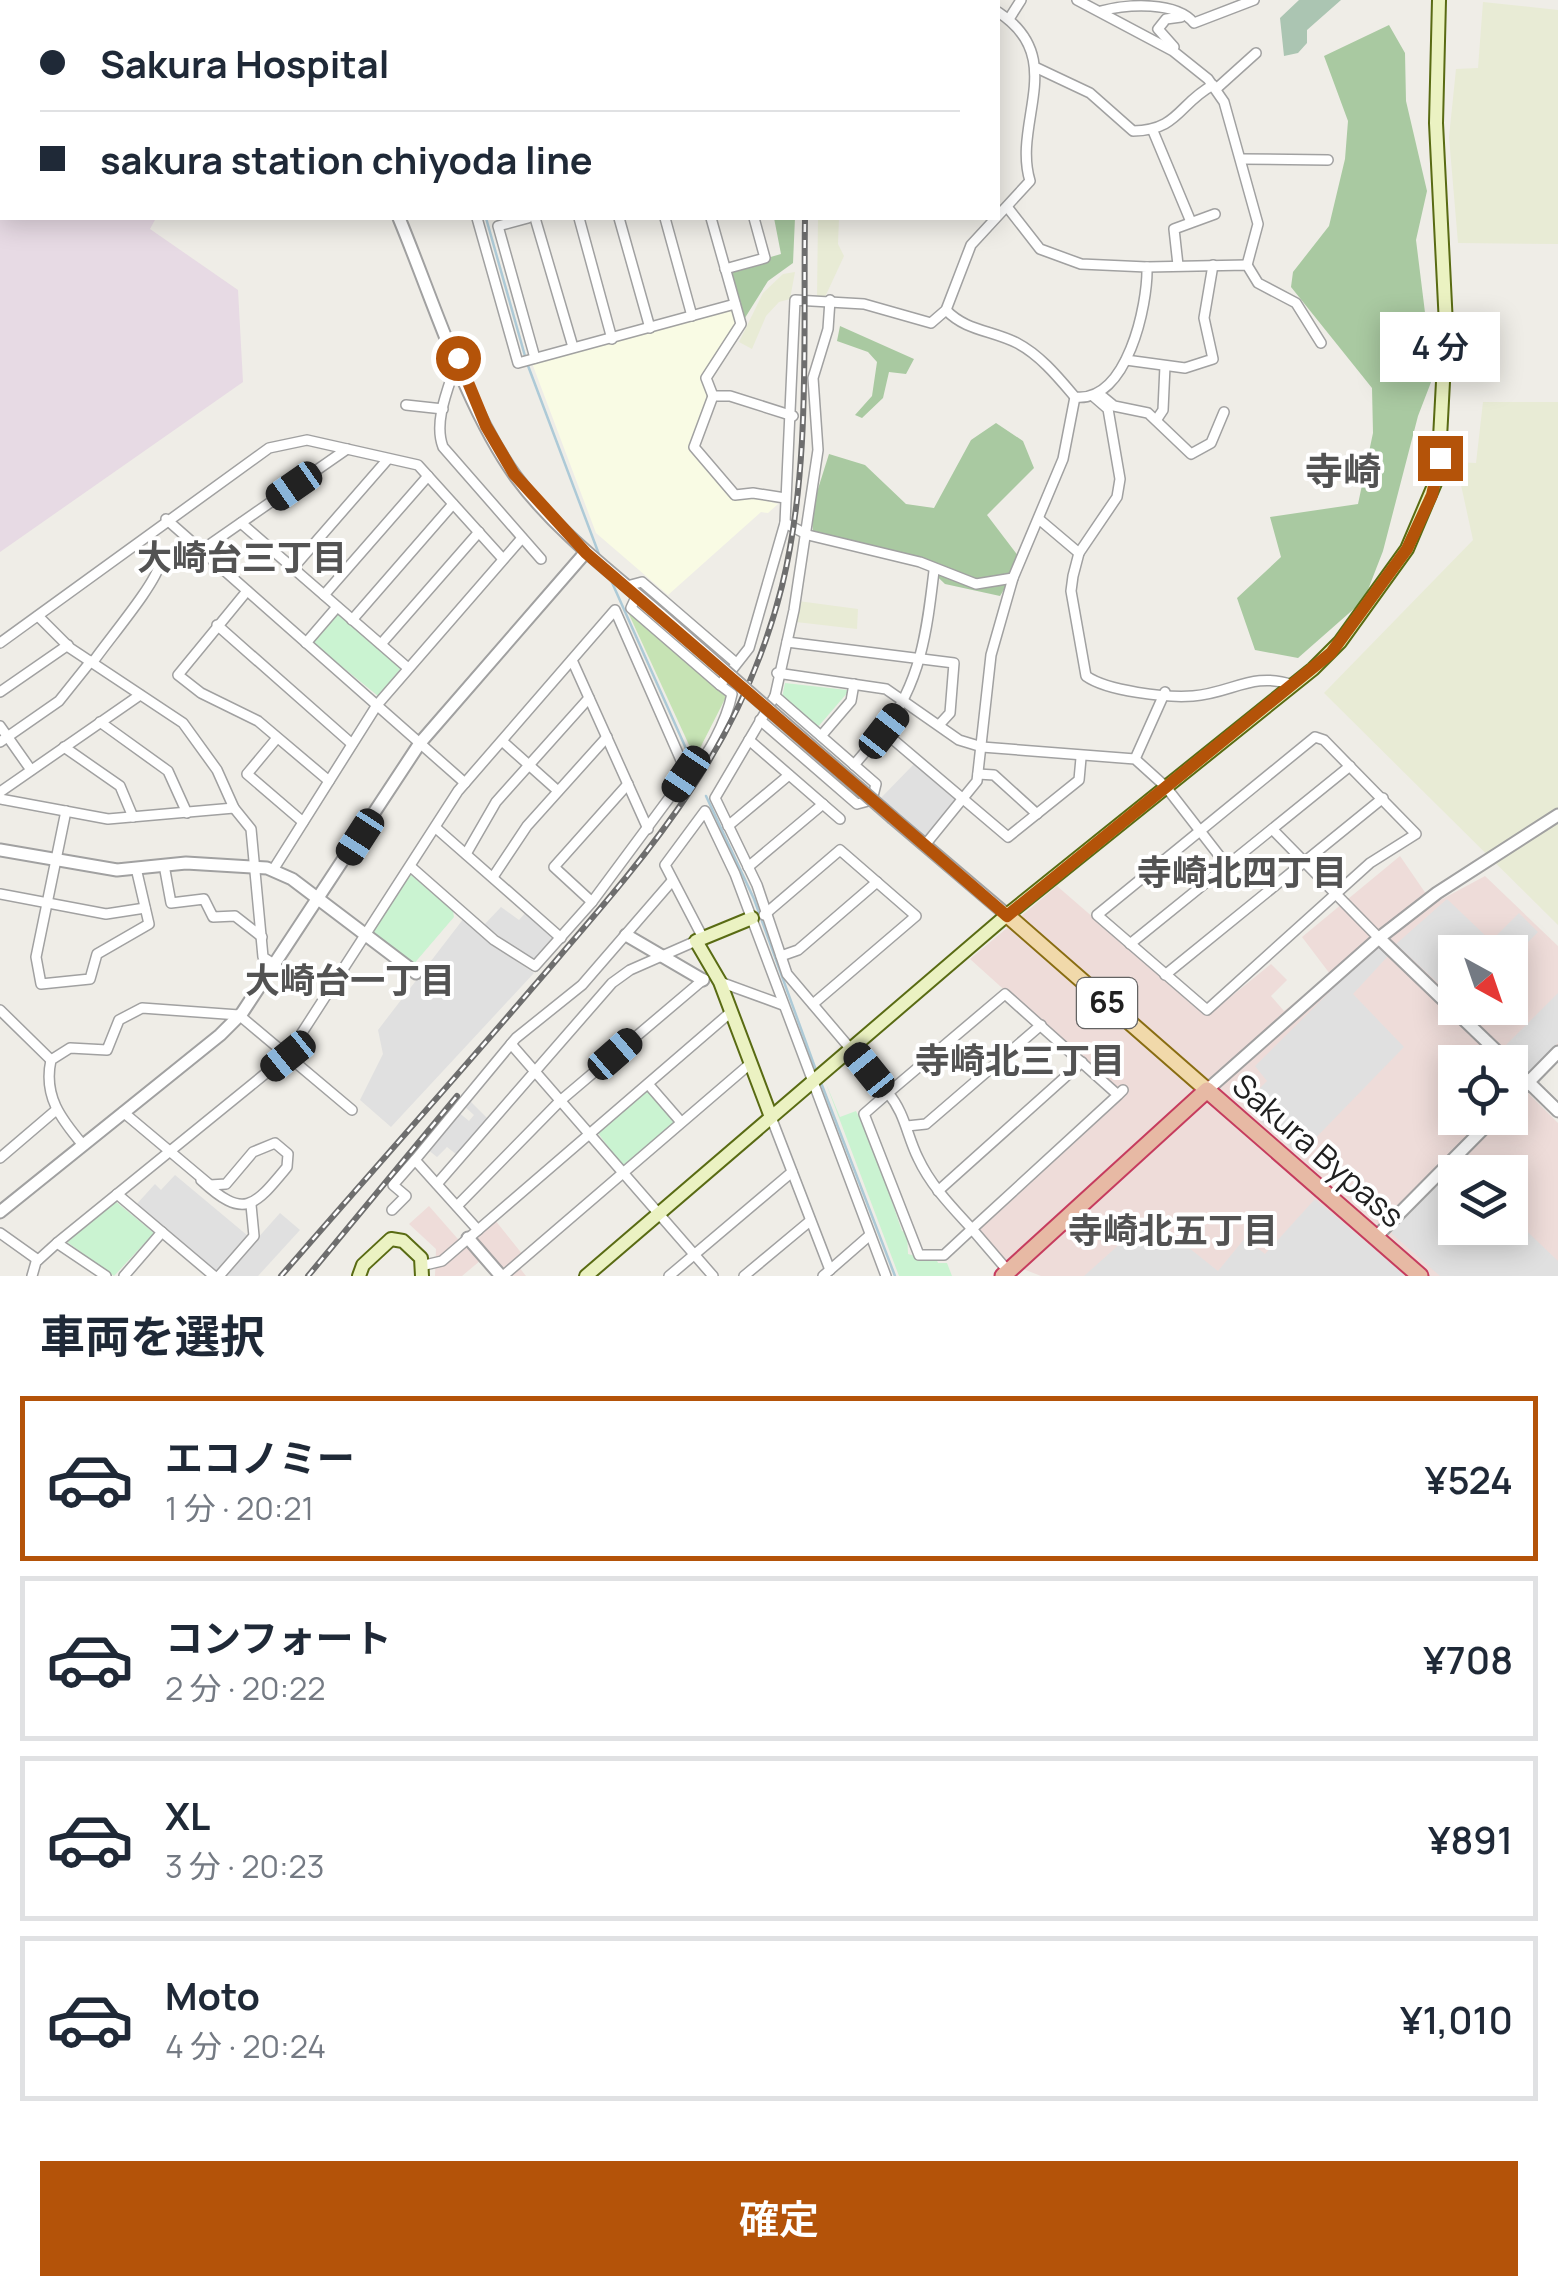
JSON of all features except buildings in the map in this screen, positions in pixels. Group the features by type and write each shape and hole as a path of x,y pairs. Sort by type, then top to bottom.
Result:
{"highway":[{"name":"Sakura Bypass","path":"1005,1274 1207,1090 1420,1276"}],"main road":[{"path":"586,1276 1007,916 1331,653 1384,583 1424,516 1438,476 1446,341 1436,122 1439,0"},
{"name":"65","path":"1007,916 1207,1090"},
{"path":"752,918 699,940 771,1117"},
{"path":"359,1276 372,1256 391,1240 403,1241 423,1270"}],"street":[{"path":"1009,19 1021,0"},
{"path":"1077,0 1189,62"},
{"path":"1254,0 1193,22 1173,16 1158,29 1214,87 1232,118 1258,224 1247,265 1258,283 1296,303 1321,343"},
{"path":"1102,11 1130,4 1182,10 1193,22"},
{"path":"1000,13 1009,19 1038,68 1090,93 1124,128 1153,131 1171,123 1256,53"},
{"path":"1000,216 1030,181 1023,158 1038,68"},
{"path":"1153,131 1191,222"},
{"path":"1240,159 1328,160"},
{"path":"1008,208 1040,250 1082,264 1247,265"},
{"path":"1178,265 1174,229 1216,214"},
{"path":"399,220 486,426 514,474 586,553 1007,916"},
{"path":"478,220 518,363 735,304"},
{"path":"537,220 573,346"},
{"path":"580,220 612,339"},
{"path":"620,220 650,328"},
{"path":"666,220 692,316"},
{"path":"712,220 741,324 706,378 712,396 694,447 735,495 754,493 785,498"},
{"path":"726,269 765,258 755,220"},
{"path":"720,685 750,648 786,523 795,300 864,304 931,322 946,310 971,245 996,220"},
{"path":"497,222 535,358"},
{"path":"1126,360 1185,368 1215,356 1204,318 1213,265"},
{"path":"1075,397 1096,394 1126,360 1146,309 1148,267"},
{"path":"830,300 828,328 813,378 818,450 775,696 715,798 768,914 787,974 888,1093 938,1191 1005,1274"},
{"path":"946,310 965,326 1021,345 1052,370 1075,397"},
{"path":"458,358 438,435 443,447 540,559"},
{"path":"1157,419 1163,410 1165,366"},
{"path":"1096,394 1108,409 1120,485 1079,552 1071,591 1082,635 1083,671 1107,688 1194,696 1269,677 1293,685"},
{"path":"1096,394 1114,406 1157,419 1191,454 1211,444 1224,412"},
{"path":"712,396 730,396 793,416"},
{"path":"925,844 978,774 991,655 1014,578 1062,459 1075,397"},
{"path":"406,405 444,409"},
{"path":"0,643 269,448 307,440 418,466 504,559"},
{"path":"4,740 59,702 139,595 155,581 160,563 189,559 347,449"},
{"path":"293,568 388,459"},
{"path":"324,595 428,476"},
{"path":"352,620 453,504"},
{"path":"166,519 465,783"},
{"path":"1040,520 1079,552"},
{"path":"241,523 408,668"},
{"path":"786,523 806,533 920,562 934,571 976,584 1014,578"},
{"path":"380,644 479,532"},
{"path":"273,870 376,705 522,538"},
{"path":"0,1212 239,1015 276,966 420,744 586,553"},
{"path":"854,765 884,731 923,658 934,571"},
{"path":"411,867 494,940 535,966 592,902 648,829 716,733 731,701 732,694 631,608 632,590 642,582 736,662"},
{"path":"248,591 178,675 277,738 329,781"},
{"path":"306,642 337,607"},
{"path":"32,1276 38,1260 57,1243 288,1056 465,783 615,610 686,774"},
{"path":"38,616 68,645 182,723 217,770 234,808 251,829 263,956 276,966"},
{"path":"217,625 352,744"},
{"path":"787,642 954,663 950,713 939,725"},
{"path":"0,692 68,645"},
{"path":"572,660 648,829"},
{"path":"777,672 886,689 959,740 982,747 1135,760 1166,787 1228,867"},
{"path":"820,736 851,700 854,684"},
{"path":"1135,760 1165,692"},
{"path":"0,795 140,695"},
{"path":"775,696 876,784 872,800"},
{"path":"466,854 496,802 590,698"},
{"path":"760,720 857,804 872,800"},
{"path":"100,722 168,771 187,812"},
{"path":"0,726 4,740 31,770"},
{"path":"884,731 1008,837 1080,780 1081,758"},
{"path":"493,878 527,826 607,736"},
{"path":"1316,737 1350,766 1416,834 1370,863 1207,1010 1096,915 1316,737"},
{"path":"277,738 247,774 303,822"},
{"path":"749,740 840,819"},
{"path":"502,741 558,791"},
{"path":"64,747 120,786 133,817"},
{"path":"1130,944 1350,766"},
{"path":"978,774 994,776 1037,814"},
{"path":"728,826 789,775"},
{"path":"592,902 554,867 628,784"},
{"path":"0,795 108,819 234,808"},
{"path":"1165,975 1383,798"},
{"path":"748,867 822,804"},
{"path":"438,1184 612,983 699,940 665,864 705,810 752,918 886,1276"},
{"path":"66,811 36,957 40,984 90,979 97,954 149,924 136,868"},
{"path":"1207,1090 1379,938 1437,893 1558,815"},
{"path":"436,828 562,938"},
{"path":"1272,830 1490,1045"},
{"path":"0,850 100,868 252,866 273,870 320,899 416,973"},
{"path":"752,918 768,914 840,850 916,916 813,1004"},
{"path":"164,865 171,903 204,899 213,917 234,916 262,937"},
{"path":"392,1210 406,1196 393,1185 511,1044 582,985 672,881"},
{"path":"782,956 798,950 877,882"},
{"path":"0,894 106,914 145,908"},
{"path":"626,935 713,978 784,1005"},
{"path":"457,1206 560,1101 713,978"},
{"path":"1006,994 1082,1062 1121,1092 944,1255 920,1254 864,1114 1006,994"},
{"path":"50,1060 70,1048 107,1050 119,1020 142,1008 239,1015 352,1110"},
{"path":"0,1010 50,1060"},
{"path":"423,1270 442,1261 731,1012"},
{"path":"907,1126 926,1124 1040,1025"},
{"path":"511,1044 713,1276"},
{"path":"1558,1052 1528,1082 1558,1112"},
{"path":"50,1060 48,1074 55,1111 83,1145"},
{"path":"938,1191 1082,1062"},
{"path":"415,1160 457,1206 502,1276 750,1063"},
{"path":"648,1084 682,1122"},
{"path":"0,1158 55,1111"},
{"path":"123,1112 221,1198 251,1205"},
{"path":"771,1117 826,1273 870,1235"},
{"path":"1376,1237 1477,1135"},
{"path":"117,1194 217,1276 254,1236 251,1205 288,1167 288,1154 275,1143 253,1152 226,1184 201,1180"},
{"path":"669,1276 792,1172"},
{"path":"744,1276 810,1220"},
{"path":"124,1276 162,1232"},
{"path":"0,1233 38,1260"},
{"path":"57,1243 106,1276"}],"shaded area":[{"path":"1299,0 1341,0 1307,30 1307,43 1298,53 1284,56 1280,18"},
{"path":"1483,2 1558,10 1558,244 1458,243 1449,137 1456,69 1478,68"},
{"path":"0,220 155,220 150,229 238,290 243,382 0,552"},
{"path":"818,220 839,220 838,244 844,256 825,297 817,298"},
{"path":"795,272 790,299 779,302 766,316 752,349 739,342 763,293 783,274"},
{"path":"732,309 738,321 702,380 710,395 694,438 725,490 778,504 768,513 761,512 668,595 596,533 532,363"},
{"path":"1483,402 1558,402 1558,925 1324,693 1473,540 1456,462 1476,463"},
{"path":"798,601 858,609 857,629 796,622"},
{"path":"915,763 956,799 925,836 879,800"},
{"path":"1400,856 1433,904 1485,876 1558,946 1558,1049 1528,1081 1528,1045 1438,1045 1438,1135 1528,1135 1528,1093 1558,1123 1558,1276 1041,1276 1000,1260 974,1229 1122,1096 970,959 1057,886 1207,1016 1271,964 1287,980 1271,996 1284,1011 1330,974 1302,937"},
{"path":"1447,899 1485,935 1438,935 1438,983 1396,944"},
{"path":"501,907 519,920 527,911 555,935 533,961 484,925"},
{"path":"1519,913 1538,932 1528,942 1528,935 1497,935"},
{"path":"464,918 492,945 534,973 391,1127 360,1100 383,1054 378,1030"},
{"path":"1378,944 1388,956 1353,994 1404,1047 1299,1155 1243,1105 1267,1081 1255,1066"},
{"path":"1558,993 1558,1043 1528,1073 1528,1045 1506,1045"},
{"path":"468,1099 488,1119 456,1154 447,1147 437,1157 427,1149 457,1111 469,1121 474,1115 463,1105"},
{"path":"175,1175 248,1236 216,1275 135,1206 155,1184 161,1190"},
{"path":"1438,1180 1438,1245 1528,1245 1528,1232 1558,1261 1558,1276 1440,1276 1392,1234 1392,1228"},
{"path":"1315,1199 1406,1276 1084,1276 1150,1217 1218,1271 1245,1238 1265,1254"},
{"path":"429,1206 464,1246 495,1220 523,1255 515,1262 526,1276 506,1276 487,1255 462,1276 435,1276 436,1249 409,1224"},
{"path":"280,1213 300,1230 258,1276 224,1276"}],"green space":[{"path":"1389,25 1405,53 1406,101 1427,191 1416,240 1433,377 1418,416 1383,551 1364,600 1298,658 1255,650 1237,598 1281,557 1270,517 1358,504 1373,433 1372,388 1291,287 1293,272 1329,226 1345,159 1348,121 1324,56"},
{"path":"774,220 795,220 793,263 768,281 743,321 729,269 781,254"},
{"path":"840,326 914,359 906,374 889,372 883,398 862,418 855,415 872,396 877,362 868,352 837,341"},
{"path":"996,423 1023,441 1034,468 987,515 1022,561 1000,596 945,584 920,560 813,532 811,511 829,454 865,465 906,504 934,508 971,440"},
{"path":"627,610 726,697 695,758"},
{"path":"335,613 342,613 402,667 378,696 313,643"},
{"path":"785,683 848,692 817,728 782,698"},
{"path":"410,874 453,911 454,917 412,966 373,932"},
{"path":"825,1081 840,1117 856,1111 862,1123 902,1231 907,1233 908,1254 930,1260 935,1256 938,1263 947,1263 952,1276 899,1276"},
{"path":"647,1090 676,1122 622,1166 598,1133"},
{"path":"115,1201 154,1233 114,1276 67,1242"}],"waterway":[{"path":"487,220 525,356"},
{"path":"527,363 600,557"},
{"path":"610,578 692,762"},
{"path":"706,796 754,899 817,1073"},
{"path":"820,1080 895,1276"}],"railway":[{"path":"281,1276 613,894 683,801 741,702 764,646 782,586 798,495 804,403 805,220"},
{"path":"308,1276 457,1096"}],"district":[{"name":"寺崎","path":"1343,472"},
{"name":"大崎台三丁目","path":"242,558"},
{"name":"寺崎北四丁目","path":"1242,873"},
{"name":"大崎台一丁目","path":"350,981"},
{"name":"寺崎北三丁目","path":"1020,1061"},
{"name":"寺崎北五丁目","path":"1173,1231"}],"route":[{"path":"458,358 486,426 514,474 586,553 1007,916 1331,653 1407,549 1432,495 1440,458"}]}
